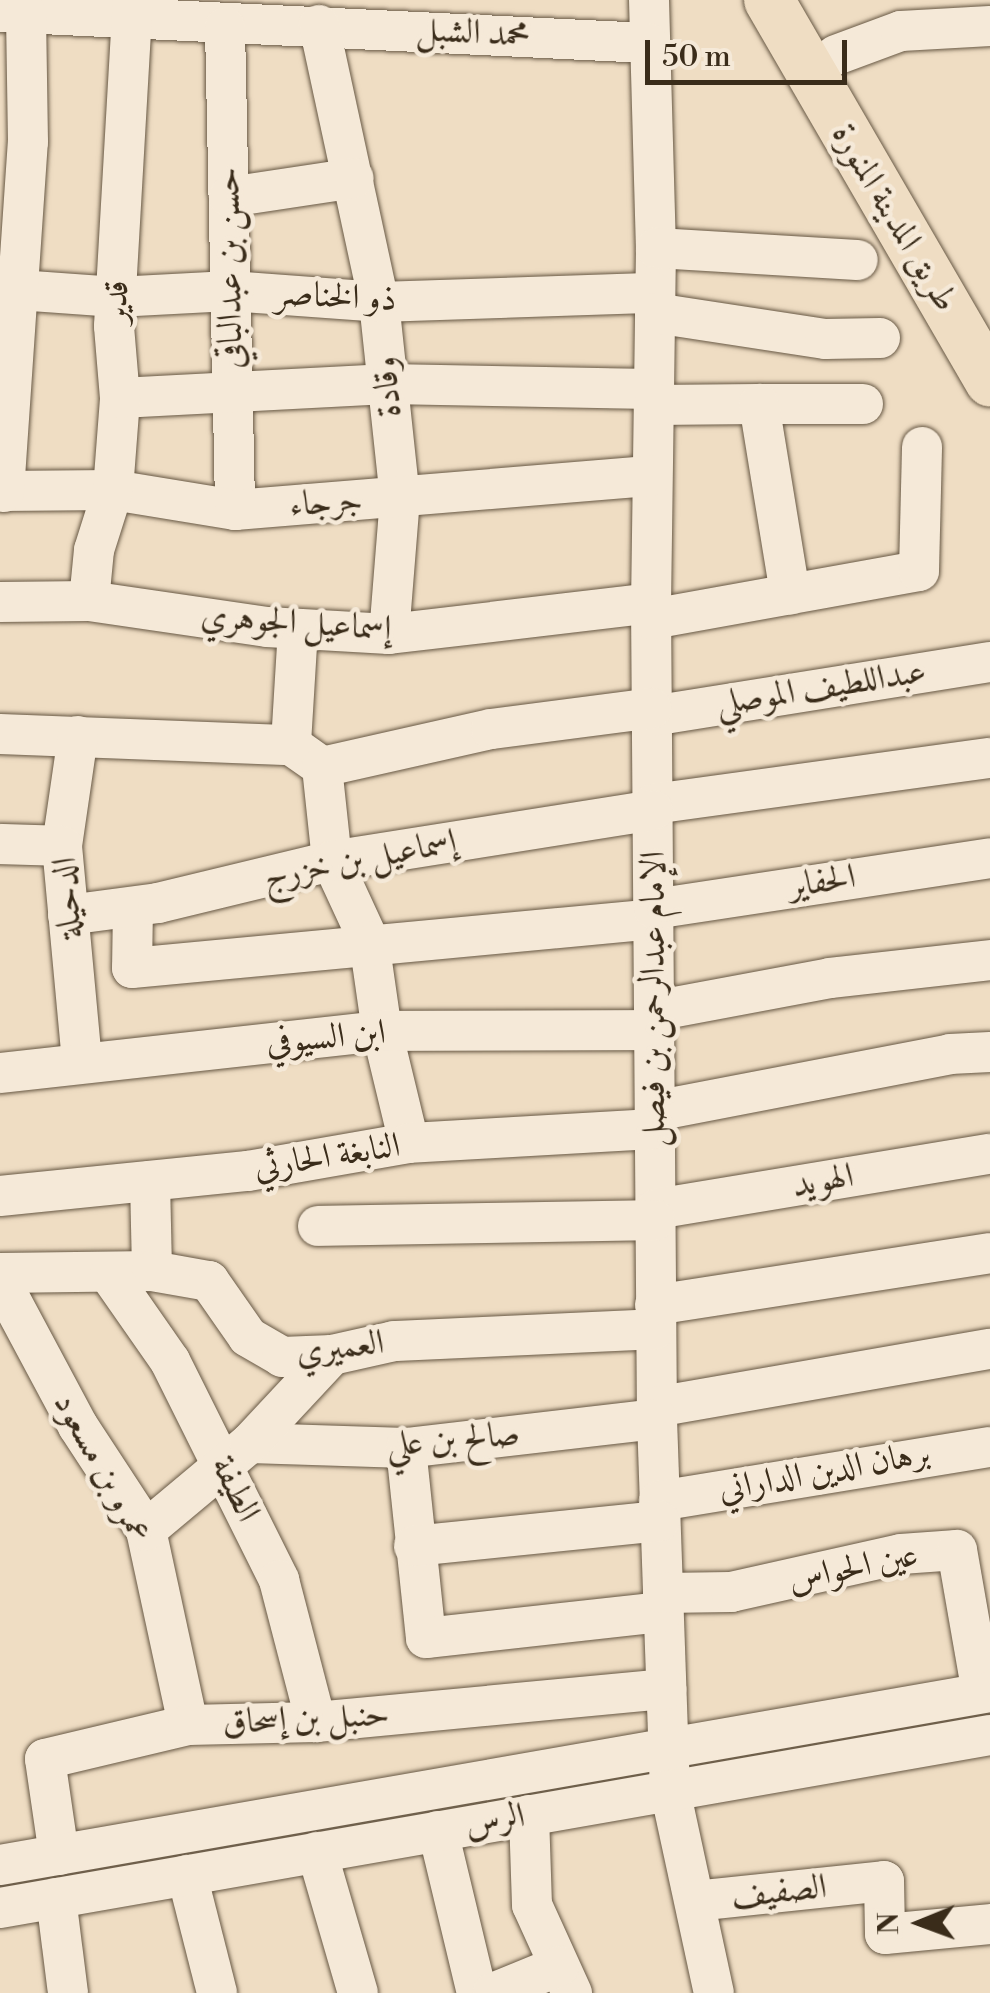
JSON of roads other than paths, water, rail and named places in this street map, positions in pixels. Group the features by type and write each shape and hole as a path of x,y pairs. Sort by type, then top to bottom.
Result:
{"main road":[{"name":"طريق المدينة المنورة","path":"769,0 928,244 990,327"},
{"name":"طريق المدينة المنورة","path":"806,0 928,244 990,382"}],"street":[{"name":"الإمام عبدالرحمن بن فيصل","path":"649,0 647,44 656,248 651,611 656,1413 670,1790 714,1993"},
{"name":"محمد الشبل","path":"13,12 133,9 225,27 319,25 387,14 647,44"},
{"name":"قدير","path":"90,602 94,550 113,490 120,398 116,298 133,9"},
{"path":"2,492 28,142 13,12"},
{"name":"وقادة","path":"319,25 379,302 400,498 390,634"},
{"path":"836,55 902,31 990,26"},
{"name":"حسن بن عبدالباقي","path":"225,27 235,510"},
{"path":"229,197 354,178"},
{"path":"656,248 858,260"},
{"name":"ذو الخناصر","path":"18,290 116,298 230,291 379,302 655,302 825,339 880,338"},
{"path":"816,404 825,339"},
{"path":"120,398 233,396 388,384 759,404 863,404"},
{"path":"759,404 790,594"},
{"name":"إسماعيل الجوهري","path":"0,602 90,602 298,629 390,634 651,611 790,594 919,571 922,448"},
{"name":"جرجاء","path":"2,492 113,490 235,510 652,476"},
{"path":"298,629 307,756 332,861 369,941 382,1031 408,1143"},
{"name":"عبداللطيف الموصلي","path":"0,734 78,736 307,756 491,728 652,712 990,662"},
{"name":"الدحيلة","path":"78,736 62,846 82,1061"},
{"name":"إسماعيل بن خزرج","path":"68,916 133,908 332,861 653,807 990,758"},
{"path":"0,844 62,846"},
{"name":"الحفاير","path":"369,941 654,914 990,858"},
{"path":"133,908 132,968 369,941"},
{"name":"ابن السيوفي","path":"0,1074 82,1061 382,1031 654,1021 830,978 990,960"},
{"name":"النابغة الحارثي","path":"0,1196 150,1181 408,1143 655,1120 950,1054 990,1052"},
{"name":"الهويد","path":"318,1226 655,1214 990,1154"},
{"path":"150,1181 152,1270"},
{"name":"العميري","path":"0,1276 110,1275 152,1270 209,1281 248,1336 282,1357 332,1355 394,1341 655,1317 990,1253"},
{"name":"الطيفة","path":"110,1275 236,1453 279,1580 316,1722"},
{"name":"عمرو بن مسعود","path":"0,1276 78,1426 146,1530 188,1725"},
{"name":"صالح بن علي","path":"236,1453 406,1448 656,1413 990,1349"},
{"path":"146,1530 236,1453 332,1355"},
{"name":"برهان الدين الداراني","path":"414,1546 660,1511 990,1447"},
{"name":"عين الحواس","path":"406,1448 426,1638 732,1592 901,1554 958,1550 986,1693"},
{"name":"حنبل بن إسحاق","path":"58,1855 45,1759 188,1725 316,1722 666,1689"},
{"name":"الرس","path":"0,1866 986,1693"},
{"name":"الرس","path":"0,1908 990,1735"},
{"path":"494,1993 566,1980 532,1905 529,1815"},
{"path":"438,1831 477,1993"},
{"path":"318,1852 358,1993"},
{"path":"186,1875 217,1993"},
{"name":"الصفيف","path":"695,1902 884,1881 885,1934 990,1924"},
{"path":"56,1898 68,1993"}]}
